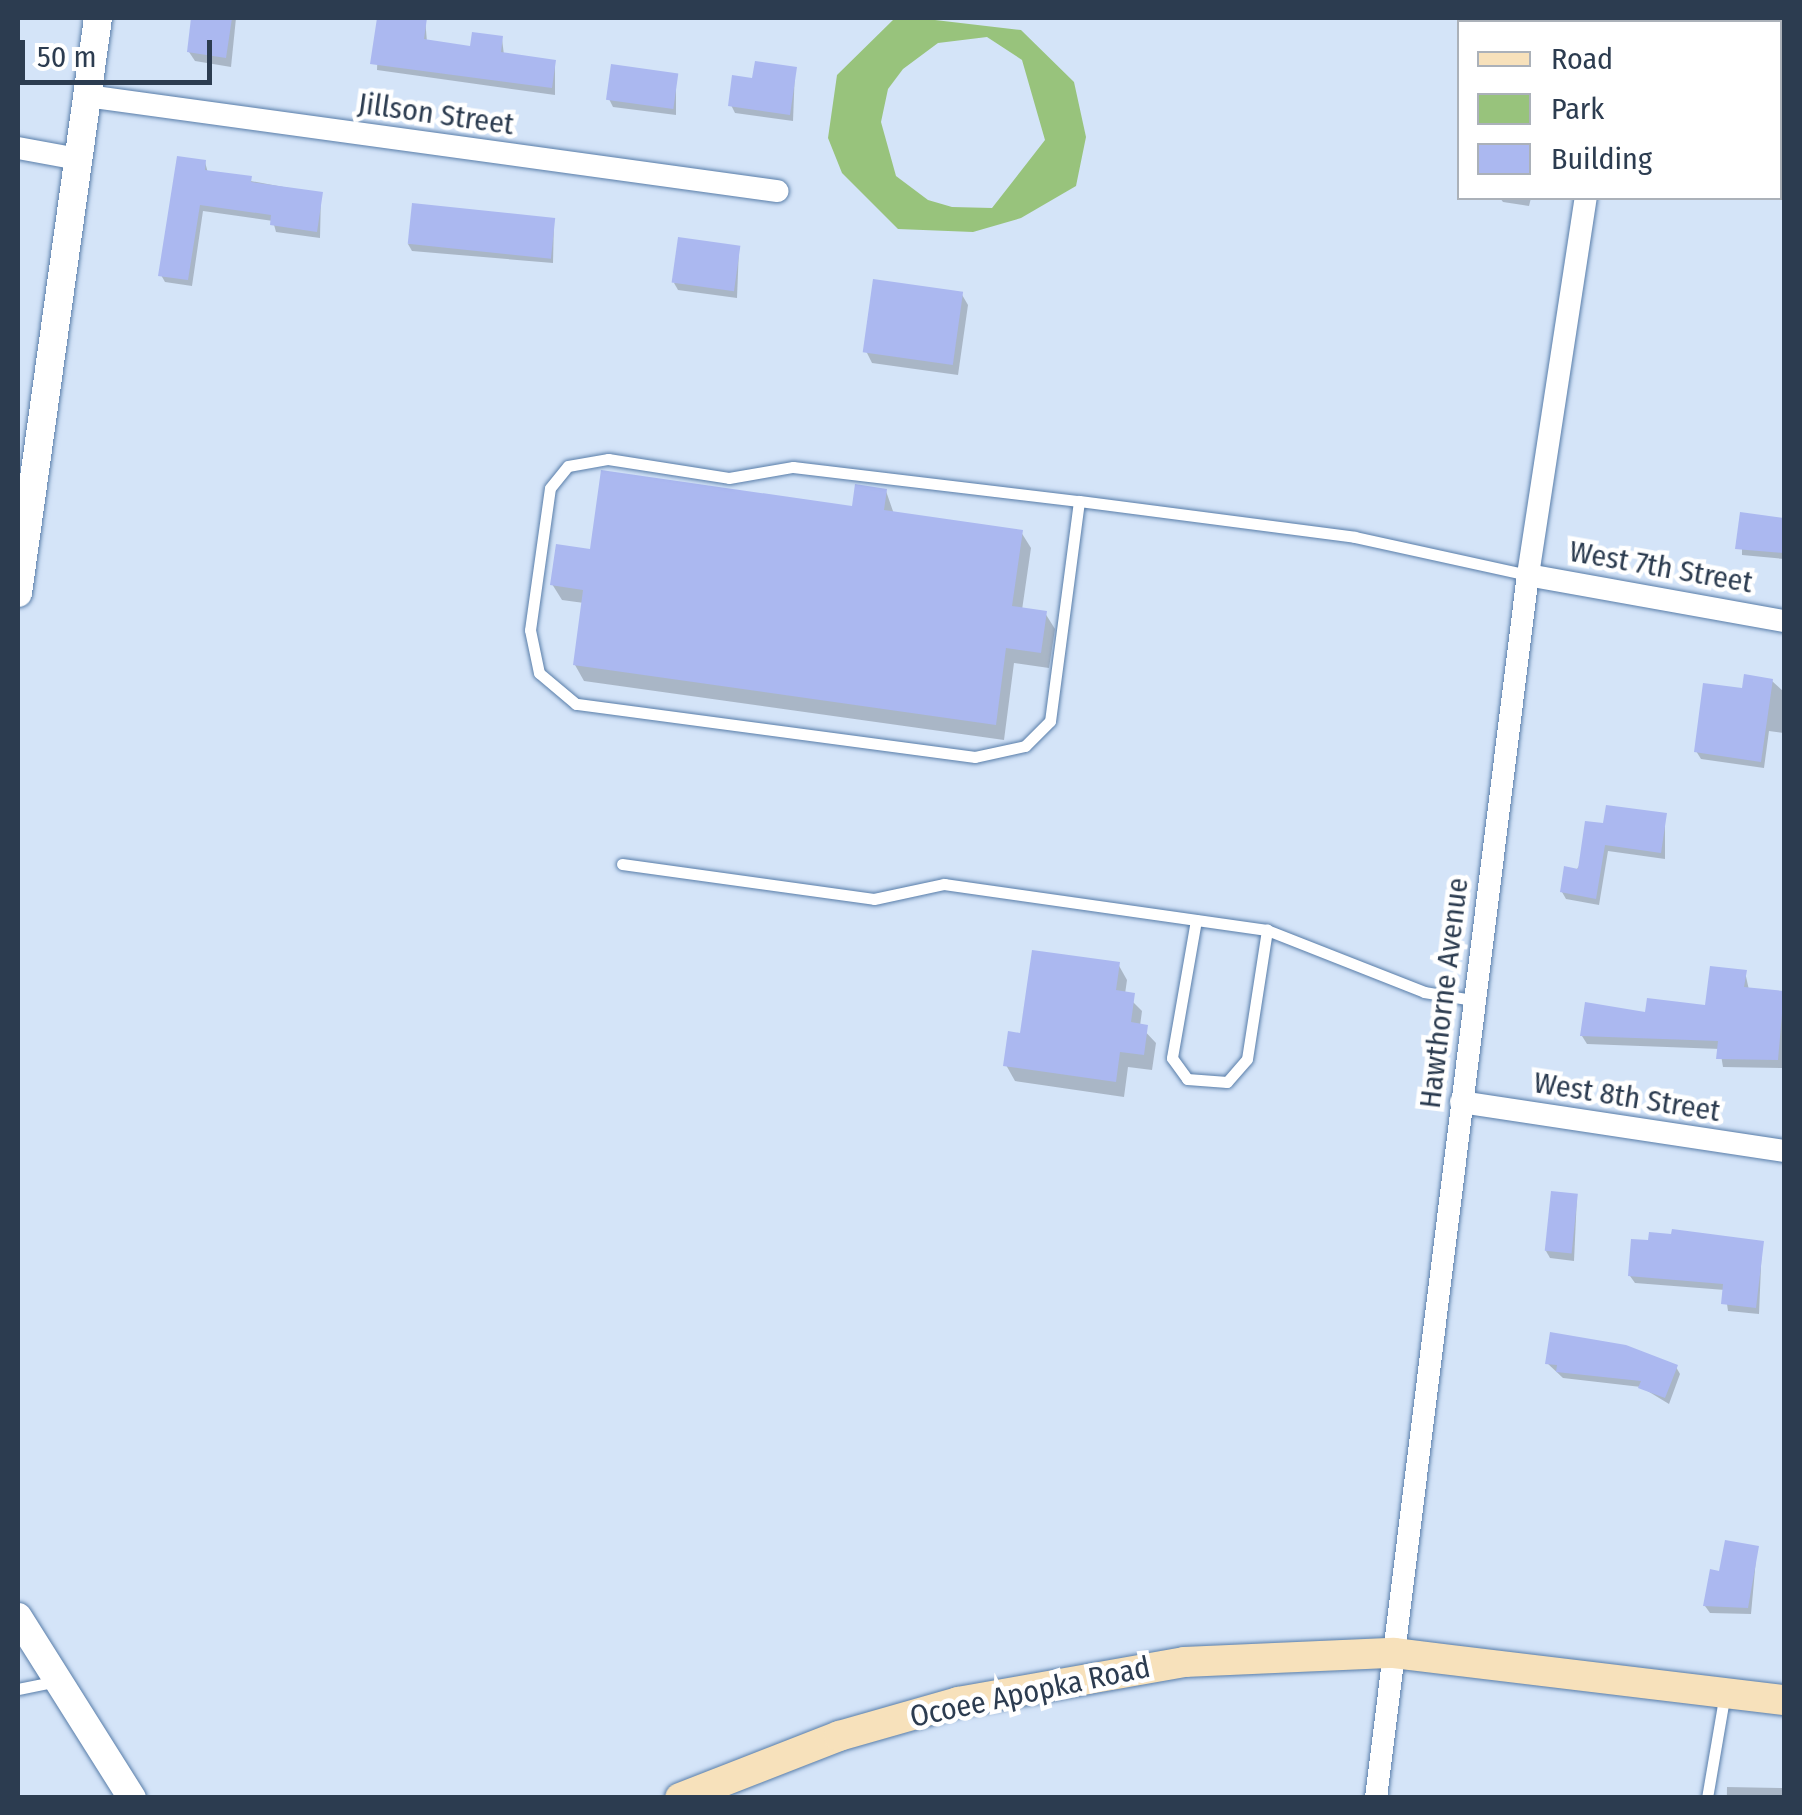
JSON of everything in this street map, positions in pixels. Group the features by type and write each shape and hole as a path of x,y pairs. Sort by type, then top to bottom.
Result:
{"main road":[{"name":"Ocoee Apopka Road","path":"680,1798 839,1736 1096,1673 1282,1655 1394,1653 1784,1700"}],"street":[{"path":"18,593 98,18"},
{"name":"Jillson Street","path":"87,96 777,191"},
{"path":"18,148 78,158"},
{"name":"Hawthorne Avenue","path":"1376,1798 1528,575 1586,200"},
{"name":"West 7th Street","path":"1528,575 1784,621"},
{"name":"West 8th Street","path":"1460,1102 1784,1151"},
{"path":"18,1617 132,1798"}],"lane":[{"path":"1079,501 1050,721 1024,746 975,757 576,704 539,673 530,630 550,488 568,466 608,459 729,478 794,467 1079,501 1354,537 1528,575"},
{"path":"622,864 874,899 944,884 1266,930 1424,992 1473,1000"},
{"path":"1196,920 1172,1058 1187,1079 1227,1082 1247,1059 1266,930"},
{"path":"18,1690 58,1681"},
{"path":"1708,1798 1725,1692"}],"green space":[{"path":"918,18 1021,30 1074,82 1086,137 1076,186 1021,218 973,232 898,229 842,173 828,138 837,75 894,19","holes":["987,37 1022,60 1045,140 992,208 952,207 928,200 896,176 881,122 888,89 903,69 938,43"]},
{"path":"1784,18 1784,43 1782,20 1668,20"}],"building":[{"path":"191,18 232,18 226,58 187,52"},
{"path":"377,18 427,18 424,39 470,46 472,32 503,36 501,52 556,60 552,88 370,64"},
{"path":"755,61 797,67 790,115 728,106 732,75 752,78"},
{"path":"611,64 678,73 673,109 606,100"},
{"path":"177,156 206,160 205,170 252,176 251,182 323,192 317,232 270,225 271,215 200,205 188,280 158,276"},
{"path":"412,203 555,218 551,259 408,244"},
{"path":"678,237 740,246 734,291 672,283"},
{"path":"873,279 963,292 953,365 863,352"},
{"path":"601,470 852,506 855,484 887,489 884,510 1023,530 1012,606 1047,611 1041,653 1006,648 996,725 573,665 583,590 550,585 556,544 590,549"},
{"path":"1740,512 1784,518 1784,553 1735,549"},
{"path":"1744,674 1773,679 1761,762 1694,752 1703,683 1742,688"},
{"path":"1606,805 1667,813 1661,853 1605,845 1596,899 1560,892 1564,866 1578,869 1585,821 1603,823"},
{"path":"1032,950 1120,962 1116,990 1135,993 1131,1022 1148,1025 1144,1055 1120,1052 1116,1082 1003,1066 1008,1031 1020,1033"},
{"path":"1710,966 1747,970 1744,987 1784,991 1778,1060 1716,1059 1718,1041 1580,1036 1585,1002 1645,1012 1647,998 1705,1005"},
{"path":"1551,1191 1578,1194 1572,1253 1545,1251"},
{"path":"1672,1229 1764,1241 1756,1308 1721,1304 1723,1284 1628,1276 1631,1239 1648,1240 1649,1232 1671,1234"},
{"path":"1550,1332 1626,1345 1678,1365 1665,1398 1638,1388 1641,1381 1556,1372 1557,1365 1545,1364"},
{"path":"1725,1540 1759,1546 1748,1608 1703,1606 1710,1569 1719,1571"}]}
